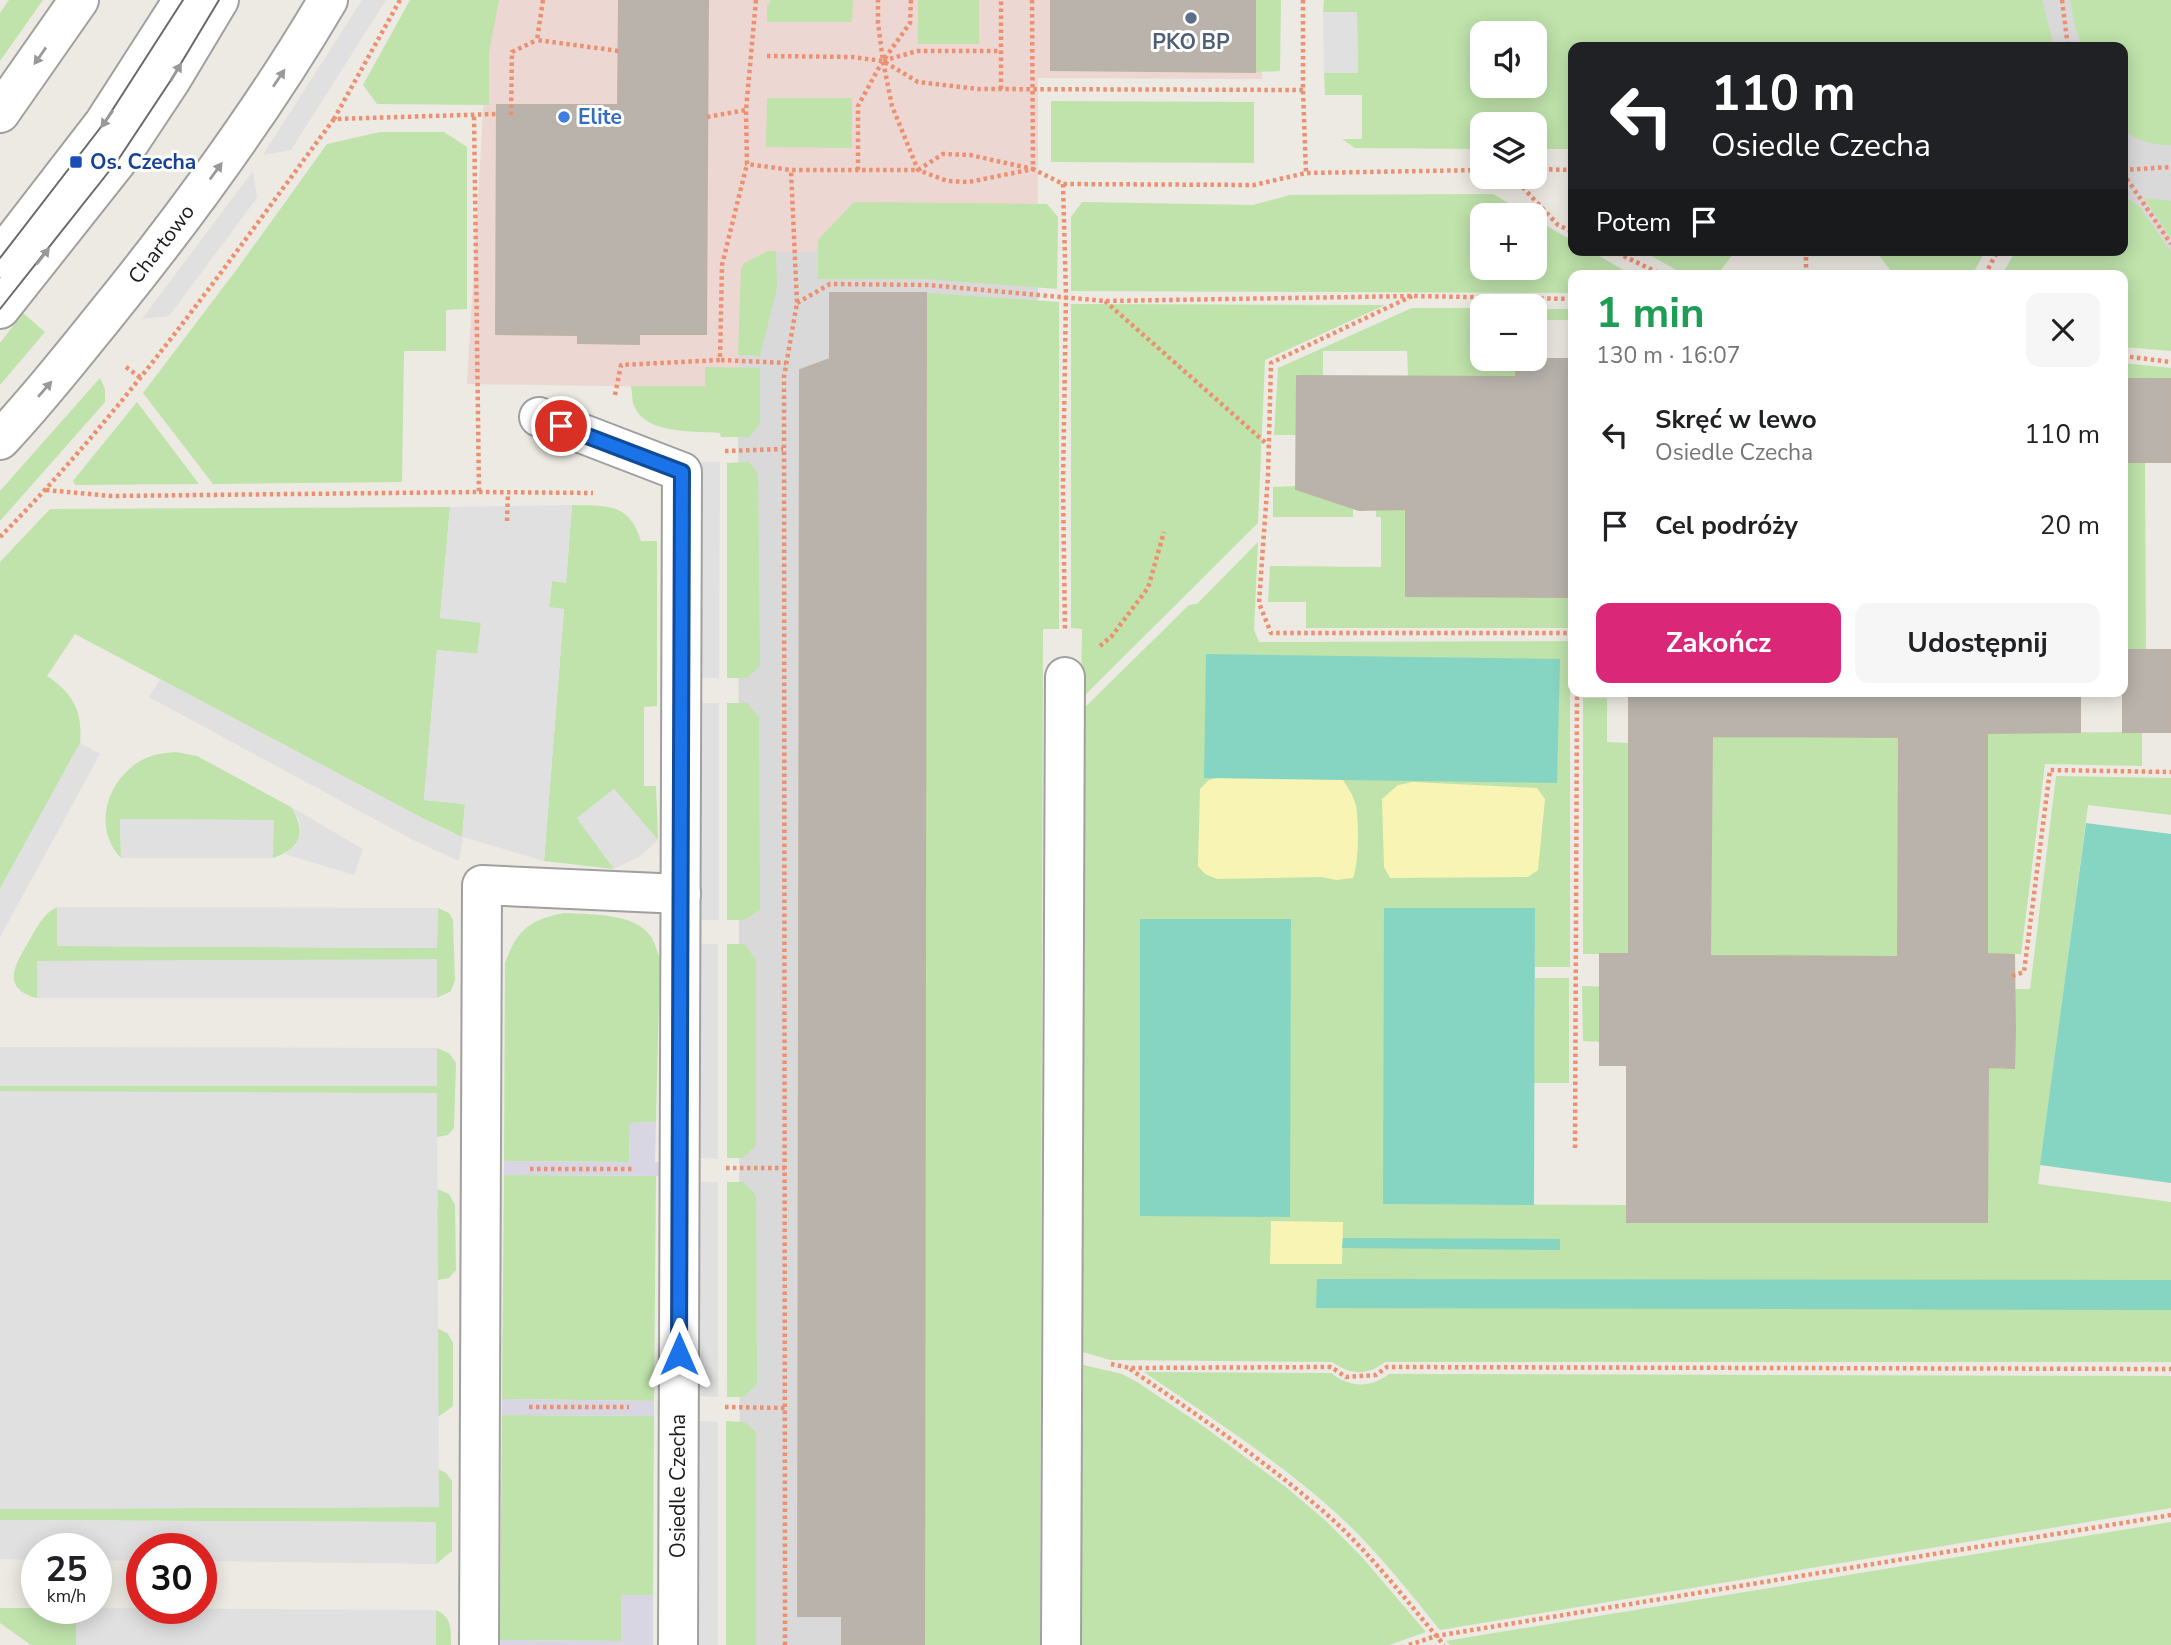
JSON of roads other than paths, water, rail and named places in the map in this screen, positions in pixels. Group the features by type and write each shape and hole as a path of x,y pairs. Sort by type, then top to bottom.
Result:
{"street":[{"path":"0,113 79,0"},
{"path":"0,258 104,123 183,0"},
{"path":"0,309 118,160 171,80 219,0"},
{"name":"Chartowo","path":"0,440 64,368 163,245 242,135 328,0"},
{"name":"Osiedle Czecha","path":"539,417 682,472 678,1645"},
{"path":"1061,1645 1065,677"},
{"path":"479,1645 482,885 681,894"}],"tram line":[{"path":"0,258 104,123 183,0"},
{"path":"0,309 118,160 171,80 219,0"}],"place":[{"name":"PKO BP","path":"1191,18"},
{"name":"Elite","path":"564,117"},
{"name":"Os. Czecha","path":"76,162"}]}
